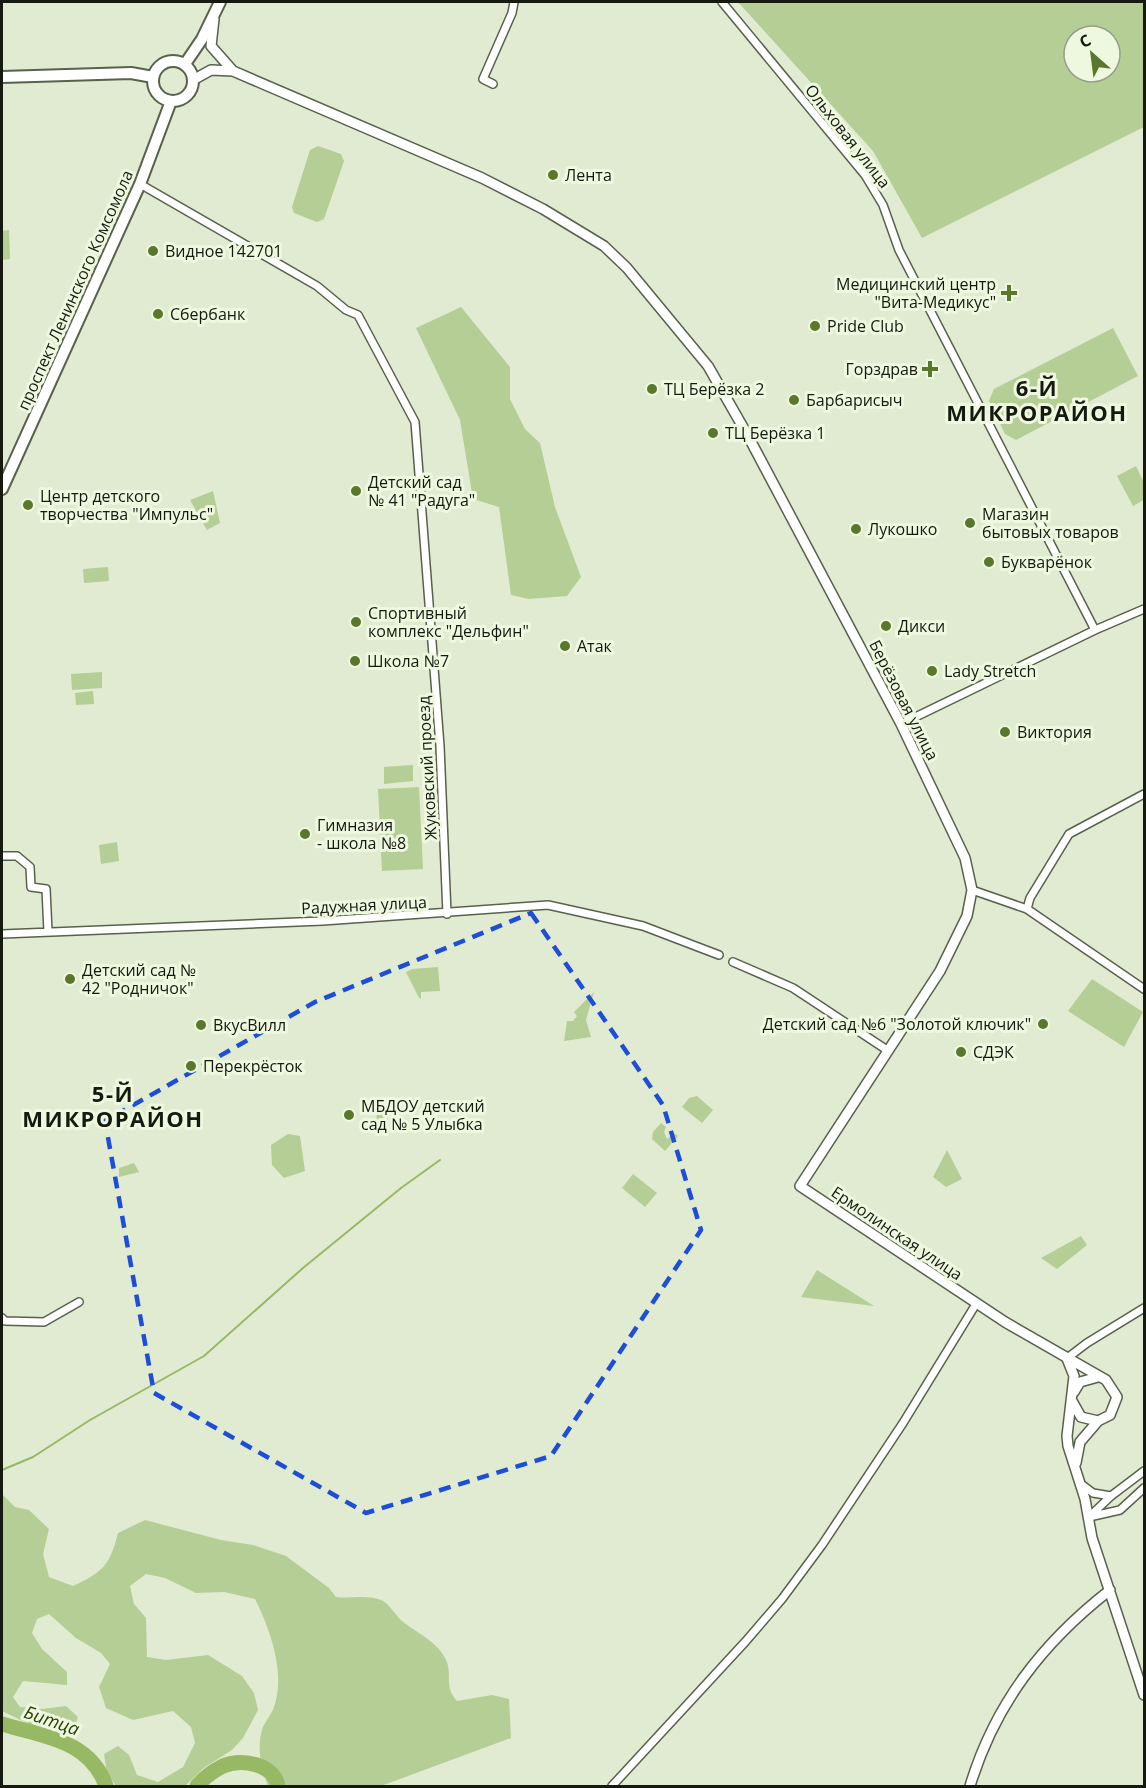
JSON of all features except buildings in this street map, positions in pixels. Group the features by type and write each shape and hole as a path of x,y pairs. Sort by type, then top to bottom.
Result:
{"main road":[{"path":"184,64 220,2"},
{"path":"166,62 184,64 193,80 189,94 178,101 171,101 156,93 153,77 156,70 166,62"},
{"path":"2,77 131,73 153,77"},
{"name":"проспект Ленинского Комсомола","path":"2,489 140,184 171,101"}],"street":[{"path":"492,84 483,79 512,14 514,2"},
{"name":"Ольховая улица","path":"722,2 865,175 883,205 899,250 1095,630"},
{"path":"215,12 211,45 233,71"},
{"path":"193,80 211,70 233,71"},
{"name":"Берёзовая улица","path":"233,71 482,178 543,209 604,246 627,268 708,366 748,436 901,724 964,858 972,890 967,916 951,951 800,1186"},
{"name":"Жуковский проезд","path":"140,184 317,286 346,310 358,315 415,422 439,736 447,914"},
{"path":"901,724 1095,630 1144,609"},
{"path":"1027,909 1030,898 1070,834 1144,794"},
{"path":"2,856 17,856 30,867 31,887 46,889 48,932"},
{"path":"972,890 1027,909 1144,989"},
{"name":"Радужная улица","path":"2,934 447,914 548,905 643,926 719,955"},
{"path":"733,962 793,988 887,1050"},
{"name":"Ермолинская улица","path":"800,1186 976,1304 1100,1378"},
{"path":"2,1318 5,1321 44,1322 79,1302"},
{"path":"612,1786 782,1599 822,1545 903,1424 976,1304"},
{"path":"1144,1308 1066,1359 1074,1376 1066,1436 1110,1590 1144,1695"},
{"path":"1072,1398 1080,1382 1094,1377 1112,1385 1117,1397 1110,1415 1098,1421 1080,1442 1076,1453 1076,1468"},
{"path":"1072,1398 1081,1417 1098,1421"},
{"path":"1089,1518 1111,1496 1144,1471"},
{"path":"1081,1484 1093,1493 1111,1496"},
{"path":"1089,1518 1120,1509 1144,1488"},
{"path":"970,1786 998,1716 1024,1673 1059,1633 1110,1590"}],"highlighted area":[{"path":"531,913 663,1105 701,1230 551,1456 366,1513 154,1393 105,1121 315,1002"}],"green space":[{"path":"738,2 1144,2 1144,127 922,238 873,151"},
{"path":"318,146 341,154 344,161 324,219 317,222 294,213 292,207 310,150"},
{"path":"9,230 10,259 2,260 2,231"},
{"path":"461,307 510,367 510,399 525,429 540,443 555,507 581,577 567,596 529,599 511,595 499,507 473,499 460,420 416,328"},
{"path":"1113,328 1138,376 1016,440 1005,434 989,401 994,389"},
{"path":"1136,466 1144,483 1144,500 1133,506 1117,476"},
{"path":"213,491 220,523 207,530 190,500"},
{"path":"108,567 109,581 84,583 83,569"},
{"path":"102,672 102,688 72,690 71,674"},
{"path":"93,691 94,704 76,705 75,693"},
{"path":"413,765 413,781 384,784 384,767"},
{"path":"419,787 423,869 382,871 378,789"},
{"path":"117,842 119,861 101,864 99,845"},
{"path":"438,967 440,991 421,992 421,999 419,998 406,972 412,969"},
{"path":"1092,979 1143,1012 1124,1047 1068,1011"},
{"path":"594,992 586,1020 591,1037 564,1041 567,1021 573,1021 577,1016 574,1012"},
{"path":"697,1096 713,1110 702,1123 682,1107 689,1098"},
{"path":"376,1100 387,1100 388,1127 377,1127"},
{"path":"661,1123 666,1127 664,1132 667,1139 674,1133 678,1136 665,1151 652,1139 653,1132"},
{"path":"288,1134 300,1136 305,1171 284,1178 272,1165 271,1145"},
{"path":"947,1150 962,1179 946,1187 933,1177"},
{"path":"134,1163 139,1172 119,1177 119,1168"},
{"path":"633,1174 657,1193 645,1207 622,1188"},
{"path":"1081,1236 1087,1245 1057,1269 1041,1258"},
{"path":"817,1270 874,1306 801,1297"},
{"path":"2,1494 15,1507 29,1510 49,1529 43,1554 49,1577 73,1586 92,1576 104,1566 112,1553 118,1533 145,1520 221,1540 253,1545 286,1556 329,1588 336,1597 366,1597 383,1601 402,1621 439,1649 447,1662 449,1686 457,1701 492,1695 509,1699 511,1738 381,1786 268,1786 261,1765 260,1742 263,1727 273,1710 278,1680 271,1637 255,1599 224,1592 196,1593 165,1578 146,1574 130,1586 134,1604 146,1618 147,1657 166,1660 208,1655 242,1676 254,1693 258,1710 243,1738 232,1750 205,1767 185,1786 116,1786 107,1773 104,1754 118,1746 129,1755 137,1775 158,1782 183,1767 195,1743 191,1727 173,1711 133,1720 106,1708 99,1687 110,1664 101,1653 76,1638 49,1614 37,1619 32,1633 42,1649 67,1672 67,1685 23,1681 13,1697 20,1707 42,1709 66,1706 78,1717 72,1735 33,1726 2,1711"}],"waterway":[{"path":"2,1470 33,1457 90,1420 204,1356 303,1268 401,1188 440,1160"},
{"name":"Битца","path":"2,1724 49,1737 77,1750 99,1771 106,1786"},
{"name":"Битца","path":"197,1786 219,1768 239,1763 264,1768 275,1778 278,1786"}],"place":[{"name":"Лента","path":"553,175"},
{"name":"Видное 142701","path":"153,251"},
{"name":"Медицинский центр \"Вита-Медикус\"","path":"1009,293"},
{"name":"Сбербанк","path":"158,314"},
{"name":"Pride Club","path":"815,326"},
{"name":"Горздрав","path":"930,369"},
{"name":"ТЦ Берёзка 2","path":"652,389"},
{"name":"Барбарисыч","path":"794,400"},
{"name":"ТЦ Берёзка 1","path":"713,433"},
{"name":"Детский сад № 41 \"Радуга\"","path":"356,491"},
{"name":"Центр детского творчества \"Импульс\"","path":"28,505"},
{"name":"Магазин бытовых товаров","path":"970,523"},
{"name":"Лукошко","path":"856,529"},
{"name":"Букварёнок","path":"989,562"},
{"name":"Спортивный комплекс \"Дельфин\"","path":"356,622"},
{"name":"Дикси","path":"886,626"},
{"name":"Атак","path":"565,646"},
{"name":"Школа №7","path":"355,661"},
{"name":"Lady Stretch","path":"932,671"},
{"name":"Виктория","path":"1005,732"},
{"name":"Гимназия - школа №8","path":"305,834"},
{"name":"Детский сад № 42 \"Родничок\"","path":"70,979"},
{"name":"Детский сад №6 \"Золотой ключик\"","path":"1043,1024"},
{"name":"ВкусВилл","path":"201,1025"},
{"name":"СДЭК","path":"961,1052"},
{"name":"Перекрёсток","path":"191,1066"},
{"name":"МБДОУ детский сад № 5 Улыбка","path":"349,1115"}],"district":[{"name":"6-Й МИКРОРАЙОН","path":"1037,400"},
{"name":"5-Й МИКРОРАЙОН","path":"113,1106"}]}
